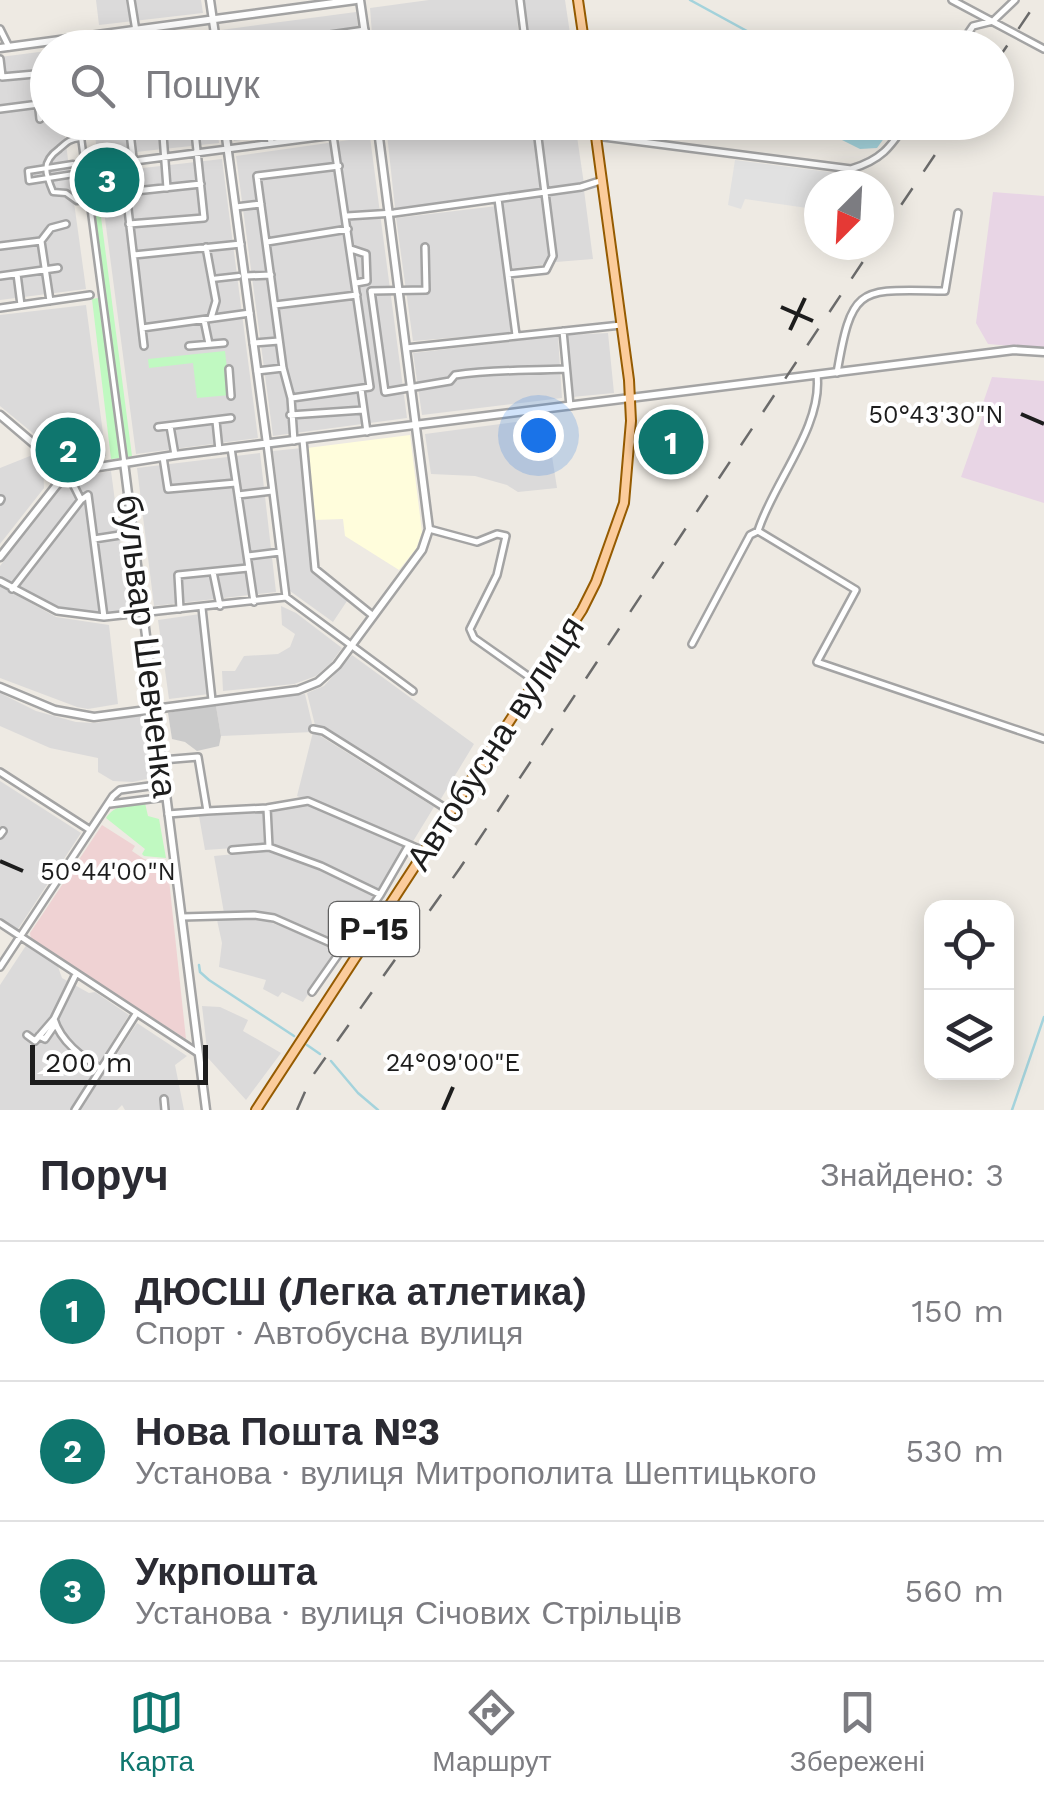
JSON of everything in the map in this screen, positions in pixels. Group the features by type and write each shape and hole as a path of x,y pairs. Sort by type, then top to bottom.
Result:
{"main road":[{"path":"578,0 582,30"},
{"name":"Р-15","path":"596,140 630,400"},
{"name":"Автобусна вулиця","path":"256,1110 582,610 613,539 624,502 630,400"}],"street":[{"path":"131,0 136,30 358,0 365,30"},
{"path":"210,0 213,30"},
{"path":"520,0 524,30"},
{"path":"952,0 1009,30"},
{"path":"969,30 993,21 1016,0"},
{"path":"0,28 4,47 30,45"},
{"path":"1014,33 1044,49"},
{"path":"0,59 1,77 30,75"},
{"path":"2,107 30,105"},
{"path":"69,140 48,156 47,178 52,192 66,192 78,201 88,199"},
{"name":"бульвар Шевченка","path":"80,140 206,1110"},
{"path":"130,140 137,191"},
{"path":"163,140 167,188"},
{"path":"130,224 204,218 196,140"},
{"path":"227,140 286,598"},
{"path":"84,167 294,140"},
{"path":"291,398 370,387 334,140"},
{"path":"0,686 35,704 94,717 298,690 318,682 337,666 422,550 429,529 378,140"},
{"path":"508,274 546,270 553,256 538,140"},
{"path":"627,140 851,169 874,162 895,140"},
{"path":"73,164 28,172 30,181 74,174"},
{"path":"294,441 258,176 339,166"},
{"path":"346,216 582,188 600,180"},
{"path":"144,346 126,192 200,184"},
{"path":"498,199 516,335"},
{"path":"236,207 261,204"},
{"path":"836,372 843,332 851,310 864,295 877,290 945,292 958,213"},
{"path":"0,246 41,241 52,228 66,224"},
{"path":"266,242 348,229"},
{"path":"41,241 50,301"},
{"path":"133,255 241,244"},
{"path":"206,247 216,302 208,319 209,344"},
{"path":"425,247 426,290 372,291 385,392 450,382 455,375 501,368 566,369"},
{"path":"351,249 366,254 368,281 356,283"},
{"path":"0,276 58,268"},
{"path":"17,274 21,305"},
{"path":"212,279 270,275"},
{"path":"0,308 101,294"},
{"path":"274,305 358,295"},
{"path":"142,328 250,313"},
{"path":"406,348 621,324"},
{"path":"563,331 570,406"},
{"path":"254,344 279,341"},
{"path":"189,346 224,343"},
{"path":"0,557 70,470 1014,350 1044,352"},
{"path":"257,372 283,368"},
{"path":"229,369 231,396"},
{"path":"692,644 750,535 758,531 766,503 810,419 818,388 817,375"},
{"path":"360,389 367,432"},
{"path":"290,415 363,410"},
{"path":"0,416 70,470"},
{"path":"158,427 231,418"},
{"path":"216,421 218,450"},
{"path":"80,500 70,470 73,441 82,440 84,422"},
{"path":"170,426 174,455"},
{"path":"304,440 315,569 372,615"},
{"path":"231,448 254,602"},
{"path":"162,457 168,489 236,483"},
{"path":"238,495 272,491"},
{"path":"12,589 80,500 88,495 104,617"},
{"path":"429,529 477,542 497,534 506,536 497,574 470,629 474,638 535,681"},
{"path":"758,531 856,590 817,662 1044,739"},
{"path":"94,539 133,533"},
{"path":"247,556 280,552"},
{"path":"180,609 178,576 248,568"},
{"path":"213,572 220,606"},
{"path":"0,582 57,611 104,617 286,598 413,691"},
{"path":"202,608 212,700"},
{"path":"313,729 450,811"},
{"path":"162,760 198,757 207,811"},
{"path":"0,772 90,830"},
{"path":"0,967 120,790 164,784"},
{"path":"107,805 166,797"},
{"path":"170,813 267,808 308,801 424,852"},
{"path":"267,808 269,847"},
{"name":"Автобусна вулиця","path":"312,992 380,895 409,844"},
{"path":"232,850 269,847 321,866 380,895"},
{"path":"181,917 274,918 342,948"},
{"path":"0,923 198,1054"},
{"path":"27,1035 35,1041 54,1022 76,974"},
{"path":"74,1110 136,1014"},
{"path":"54,1022 76,1054 101,1069"},
{"path":"164,1099 166,1110"}],"shaded area":[{"path":"96,0 201,0 203,13 99,25"},
{"path":"429,0 516,0 518,30 372,30 370,8"},
{"path":"522,0 565,0 569,30 525,30"},
{"path":"356,12 359,30 221,30"},
{"path":"30,53 30,140 65,140 86,289 0,300 0,57"},
{"path":"96,140 219,140 219,143 98,156"},
{"path":"370,140 407,418 273,436 236,156"},
{"path":"388,140 534,140 540,191 395,208"},
{"path":"539,140 578,140 584,184 546,190"},
{"path":"222,159 258,438 136,454 99,173"},
{"path":"735,160 814,170 804,170 804,208 745,199 741,209 728,205"},
{"path":"584,190 593,259 556,262 546,195"},
{"path":"993,192 1044,196 1044,349 988,344 976,323"},
{"path":"541,196 548,264 509,269 501,200"},
{"path":"497,206 511,333 413,341 396,218"},
{"path":"86,305 106,456 71,460 63,458 0,406 0,315"},
{"path":"608,333 614,393 572,397 567,335"},
{"path":"558,336 562,398 422,415 413,353"},
{"path":"992,377 1044,381 1044,503 961,477"},
{"path":"546,418 557,488 518,492 475,476 431,474 425,434"},
{"path":"410,435 422,532 416,549 399,570 345,536 343,519 314,520 307,448"},
{"path":"302,448 315,573 347,601 333,622 290,591 273,451"},
{"path":"260,453 276,592 154,606 137,468"},
{"path":"30,456 43,462 44,488 0,544 0,468"},
{"path":"111,471 130,614 98,614 56,606 0,577 0,566 69,478"},
{"path":"0,586 56,617 109,625 118,704 77,707 0,678"},
{"path":"281,606 342,648 316,676 294,684 223,691 222,671 235,671 244,656 278,654 290,647 295,634 282,625"},
{"path":"200,614 209,694 169,699 158,620"},
{"path":"352,655 474,744 439,802 315,725 307,693 324,686"},
{"path":"0,693 36,711 76,722 144,715 151,778 113,781 98,772 98,758 50,748 0,726"},
{"path":"305,694 314,732 434,807 412,843 297,796 313,732 221,736 216,706"},
{"path":"216,706 221,736 219,746 197,751 172,739 168,713"},
{"path":"0,781 81,833 16,932 0,921 0,839 6,831 0,826"},
{"path":"307,804 404,845 378,891 271,845 268,811"},
{"path":"263,812 264,846 205,850 199,816"},
{"path":"102,825 135,846 132,851 144,859 167,861 186,1039 31,940 30,933"},
{"path":"266,851 319,870 375,897 343,945 268,912 224,913 214,856"},
{"path":"262,919 338,949 303,1002 282,992 278,997 263,989 266,980 219,967 222,943 217,920"},
{"path":"27,944 57,964 62,978 89,993 95,992 129,1015 70,1110 0,1110 0,985"},
{"path":"202,1006 220,1007 248,1020 243,1031 281,1053 246,1100 208,1058"},
{"path":"137,1023 187,1056 175,1065 184,1110 167,1110 163,1097 162,1110 125,1110 122,1105 117,1110 80,1110"}],"green space":[{"path":"95,171 132,456 124,458 86,172"},
{"path":"98,298 121,458 111,459 92,299"},
{"path":"225,351 230,395 197,398 193,363 149,368 148,359"},
{"path":"145,803 148,816 159,819 166,858 144,856 145,849 106,818 118,808"}],"water":[{"path":"842,140 883,140 877,148 860,149"}],"waterway":[{"path":"690,0 745,30"},
{"path":"199,965 200,972 209,980 294,1036"},
{"path":"1012,1110 1044,1017"},
{"path":"307,1045 320,1054"},
{"path":"331,1061 378,1110"}],"railway":[{"path":"1014,35 1038,0"},
{"path":"894,216 945,140"},
{"path":"297,1110 311,1078 460,868 864,260"}],"place":[{"name":"Укрпошта","path":"107,180"},
{"name":"ДЮСШ (Легка атлетика)","path":"671,442"},
{"name":"Нова Пошта №3","path":"68,450"}]}
